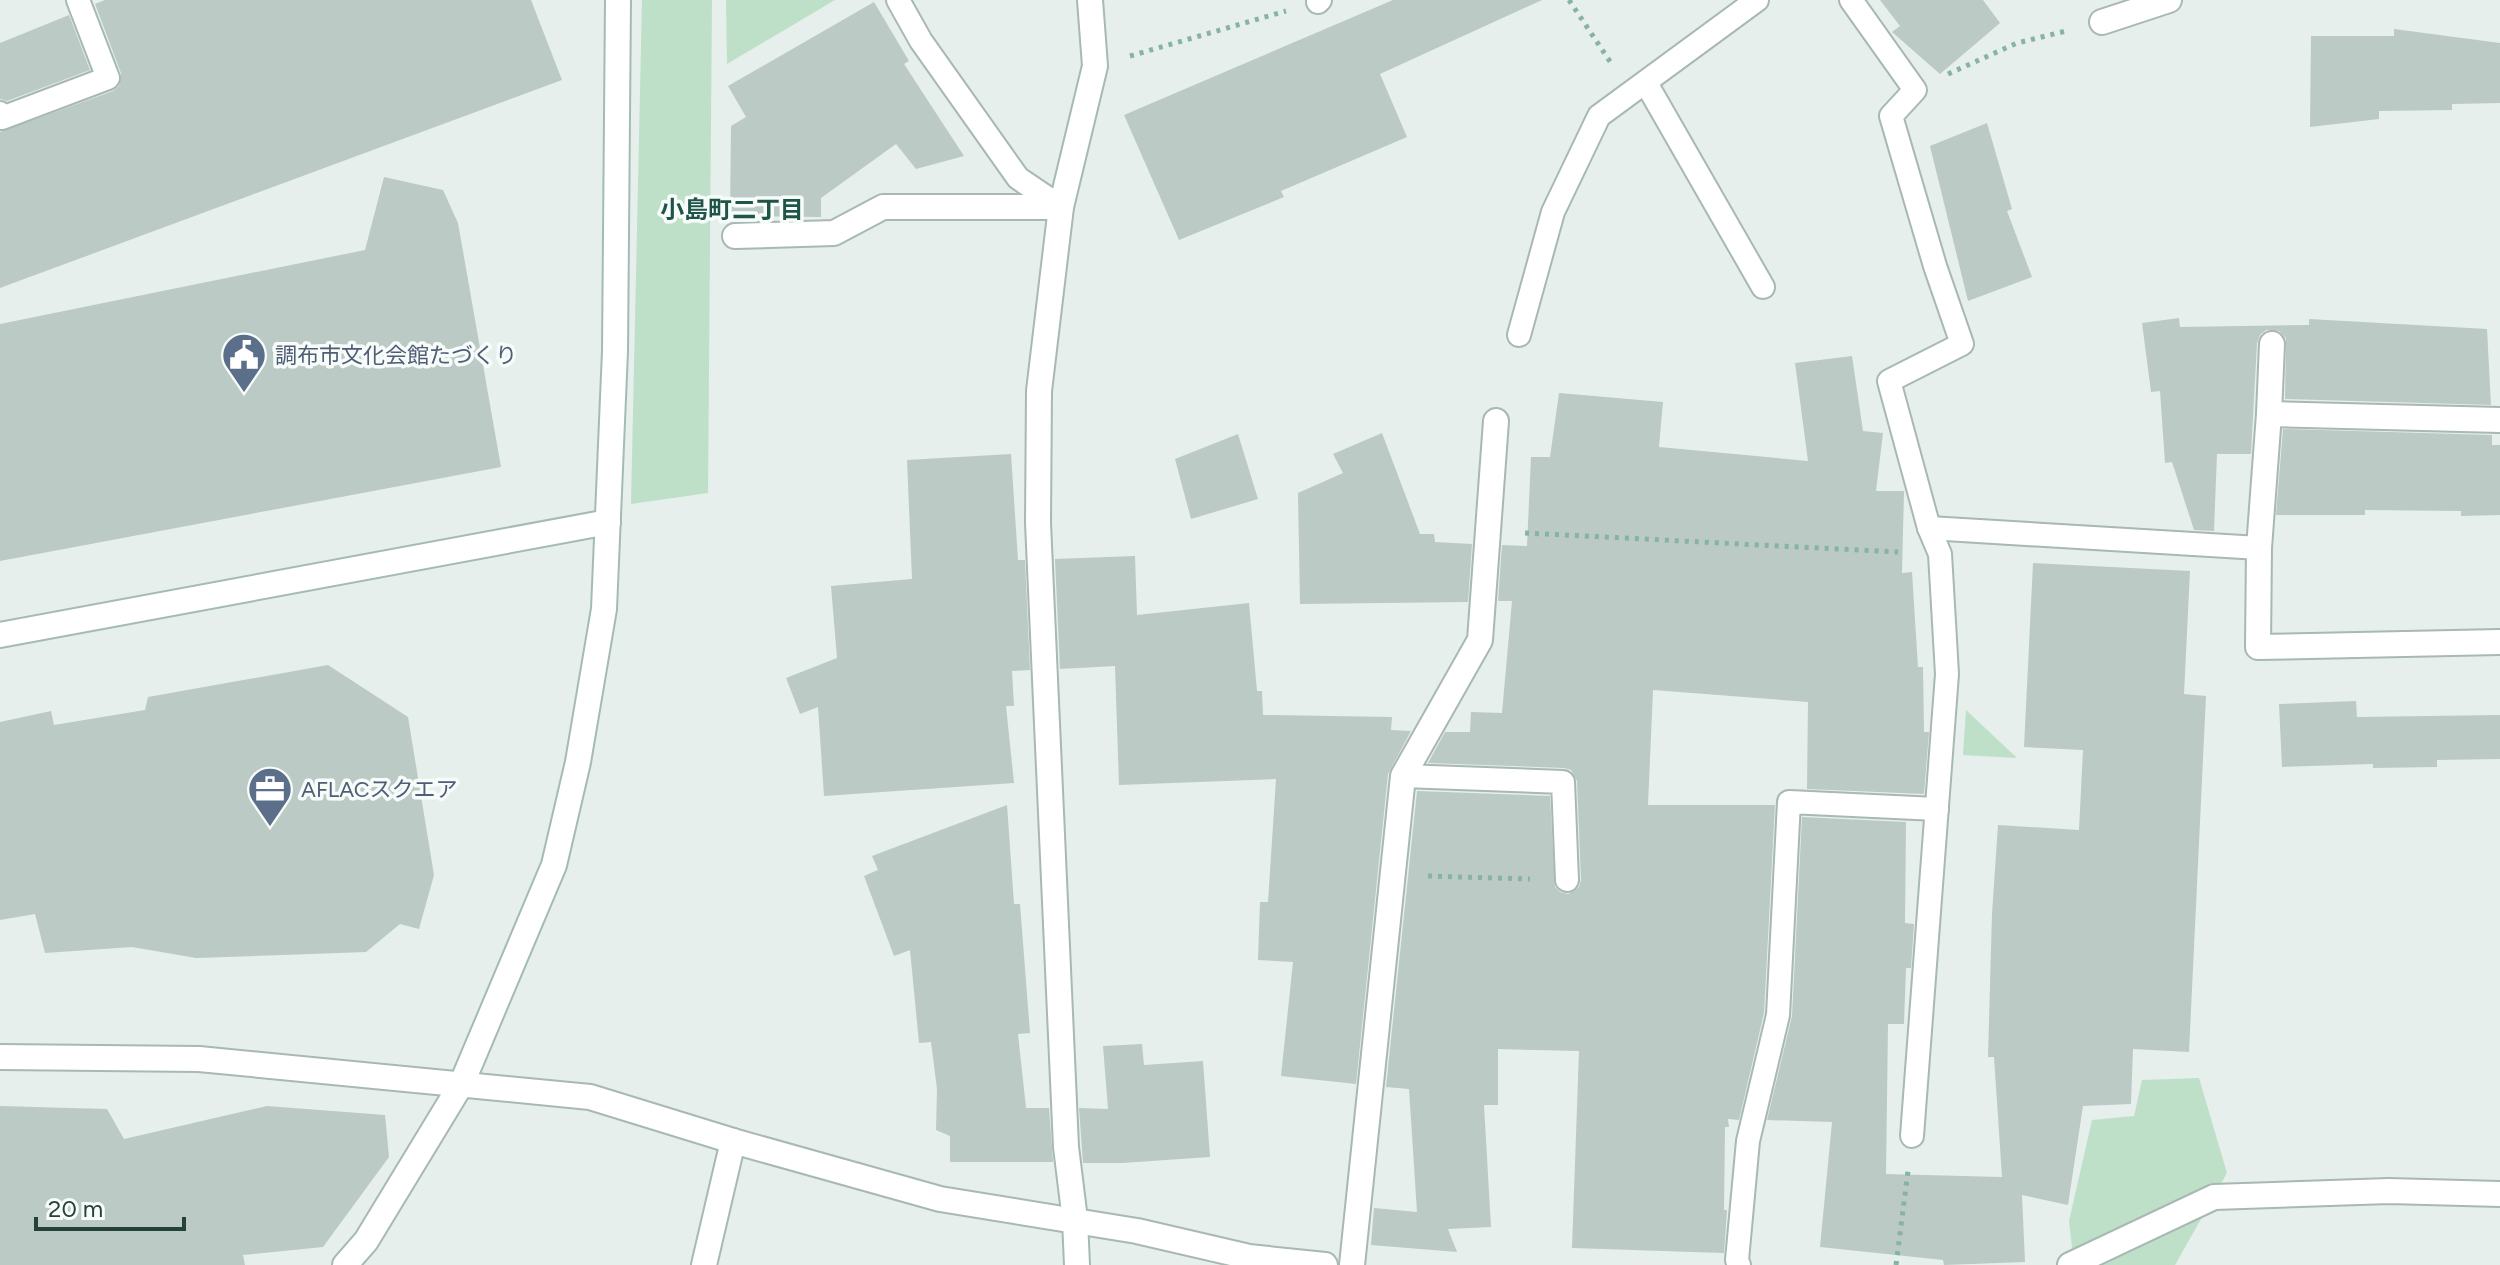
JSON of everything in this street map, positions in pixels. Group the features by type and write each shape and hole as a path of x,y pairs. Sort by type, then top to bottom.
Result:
{"street":[{"path":"345,1265 366,1241 462,1083 554,865 578,762 604,609 615,351 618,0"},
{"path":"1077,1265 1066,1147 1038,523 1039,391 1061,207 1095,66 1090,0"},
{"path":"2102,22 2169,0"},
{"path":"735,236 834,233 883,207 1061,207"},
{"path":"2272,344 2259,548 2258,647 2500,642"},
{"path":"2269,414 2500,420"},
{"path":"1352,1265 1403,776 1480,640 1496,421"},
{"path":"0,635 608,522"},
{"path":"0,1057 199,1059 590,1097 940,1199 1137,1231 1249,1257 1325,1265"},
{"path":"704,1265 733,1141"},
{"path":"2070,1265 2214,1197 2389,1191 2500,1194"}],"lane":[{"path":"0,113 2,118 108,78 78,0"},
{"path":"898,0 921,41 1018,178 1061,207"},
{"path":"1519,335 1553,212 1599,116 1757,0"},
{"path":"1851,0 1915,90 1891,116 1935,266 1962,344 1889,381 1929,528 1940,554 1947,674 1912,1136"},
{"path":"1639,88 1763,287"},
{"path":"1929,528 2259,548"},
{"path":"1403,776 1563,782 1567,880"},
{"path":"1739,1265 1748,1141 1778,1015 1789,802 1937,809"}],"path":[{"path":"1569,0 1639,88"},
{"path":"1095,66 1319,1"},
{"path":"1915,90 2017,43 2102,22"},
{"path":"1488,531 1940,554"},
{"path":"1392,874 1567,880"},
{"path":"1896,1265 1912,1136"}],"green space":[{"path":"642,0 712,0 708,493 631,504"},
{"path":"726,0 835,0 727,64"},
{"path":"1966,710 2017,758 1963,755"},
{"path":"2199,1078 2227,1173 2175,1265 2074,1265 2069,1221 2092,1120 2134,1116 2142,1080"}],"building":[{"path":"105,0 531,0 562,80 0,288 0,132 113,91 119,86 121,73 95,4"},
{"path":"1393,0 1542,0 1380,74 1407,137 1281,191 1284,197 1179,240 1124,115"},
{"path":"1880,0 1983,0 2000,23 1940,74 1892,32 1900,26"},
{"path":"874,2 909,61 904,64 964,156 916,169 896,144 821,198 821,217 730,216 731,126 746,117 728,86"},
{"path":"69,15 90,70 7,101 0,99 0,43"},
{"path":"2394,29 2500,43 2500,103 2452,104 2452,110 2379,111 2379,119 2310,127 2311,36 2394,36"},
{"path":"1987,123 2012,209 2007,211 2032,277 1968,301 1930,146"},
{"name":"調布市文化会館たづくり","path":"384,177 443,190 458,223 501,467 0,561 0,324 365,250"},
{"path":"2179,318 2180,327 2309,325 2309,319 2487,329 2491,405 2285,399 2286,338 2279,331 2266,330 2257,343 2251,454 2217,454 2214,531 2194,530 2172,462 2165,463 2160,391 2151,392 2142,323"},
{"path":"1852,356 1863,431 1883,433 1876,491 1904,491 1902,573 1912,572 1918,667 1923,667 1924,732 1929,732 1924,794 1807,789 1808,702 1653,690 1648,805 1775,805 1764,1013 1739,1120 1728,1119 1729,1127 1725,1127 1724,1210 1727,1210 1724,1253 1572,1248 1579,1051 1498,1049 1498,1105 1484,1105 1491,1227 1448,1229 1457,1252 1371,1245 1374,1208 1417,1212 1409,1089 1386,1087 1417,791 1550,796 1555,887 1568,894 1579,887 1581,880 1577,781 1571,770 1428,763 1445,732 1470,732 1471,712 1502,713 1512,601 1498,601 1502,545 1527,546 1531,457 1550,457 1559,393 1663,402 1659,447 1808,461 1795,363"},
{"path":"2283,429 2492,435 2492,445 2500,445 2500,515 2461,516 2461,511 2365,510 2365,515 2276,515"},
{"path":"1382,433 1420,534 1434,534 1435,542 1472,544 1468,602 1300,604 1298,493 1343,473 1333,454"},
{"path":"1238,434 1258,499 1191,519 1175,459"},
{"path":"1011,454 1018,560 1025,560 1030,670 1012,671 1014,706 1006,706 1014,783 824,796 818,707 800,714 786,678 837,658 831,586 912,579 907,460"},
{"path":"1135,556 1137,615 1249,603 1257,691 1262,691 1263,715 1392,717 1391,730 1411,731 1388,774 1356,1084 1281,1076 1293,962 1258,960 1260,902 1268,902 1276,779 1119,785 1115,666 1060,669 1055,559"},
{"path":"2033,563 2190,571 2184,694 2206,696 2189,1052 2133,1049 2131,1104 2083,1106 2068,1205 2022,1195 2025,1262 1944,1265 1943,1260 1820,1247 1832,1122 1767,1120 1792,1016 1802,817 1906,822 1905,923 1914,924 1911,968 1906,968 1904,1024 1888,1024 1886,1174 2002,1177 1994,1057 1988,1057 1998,825 2079,830 2083,750 2024,747"},
{"name":"AFLACスクエア","path":"328,665 408,717 434,875 419,929 400,924 366,952 196,958 132,947 45,953 35,914 0,920 0,722 51,711 54,725 145,710 148,697"},
{"path":"2356,701 2357,717 2500,715 2500,759 2437,760 2437,767 2373,768 2373,764 2282,767 2279,704"},
{"path":"1007,805 1014,904 1020,904 1030,1033 1018,1034 1026,1108 1049,1108 1053,1162 950,1162 950,1136 936,1130 937,1089 931,1042 919,1043 910,950 894,956 864,876 878,870 872,856"},
{"path":"1142,1044 1144,1065 1203,1061 1210,1157 1083,1163 1079,1108 1108,1109 1103,1046"},
{"path":"0,1106 107,1109 124,1139 267,1106 385,1115 389,1157 323,1247 243,1255 245,1265 0,1265"}],"place":[{"name":"調布市文化会館たづくり","path":"244,394"},
{"name":"AFLACスクエア","path":"270,828"}],"district":[{"name":"小島町二丁目","path":"732,209"}]}
